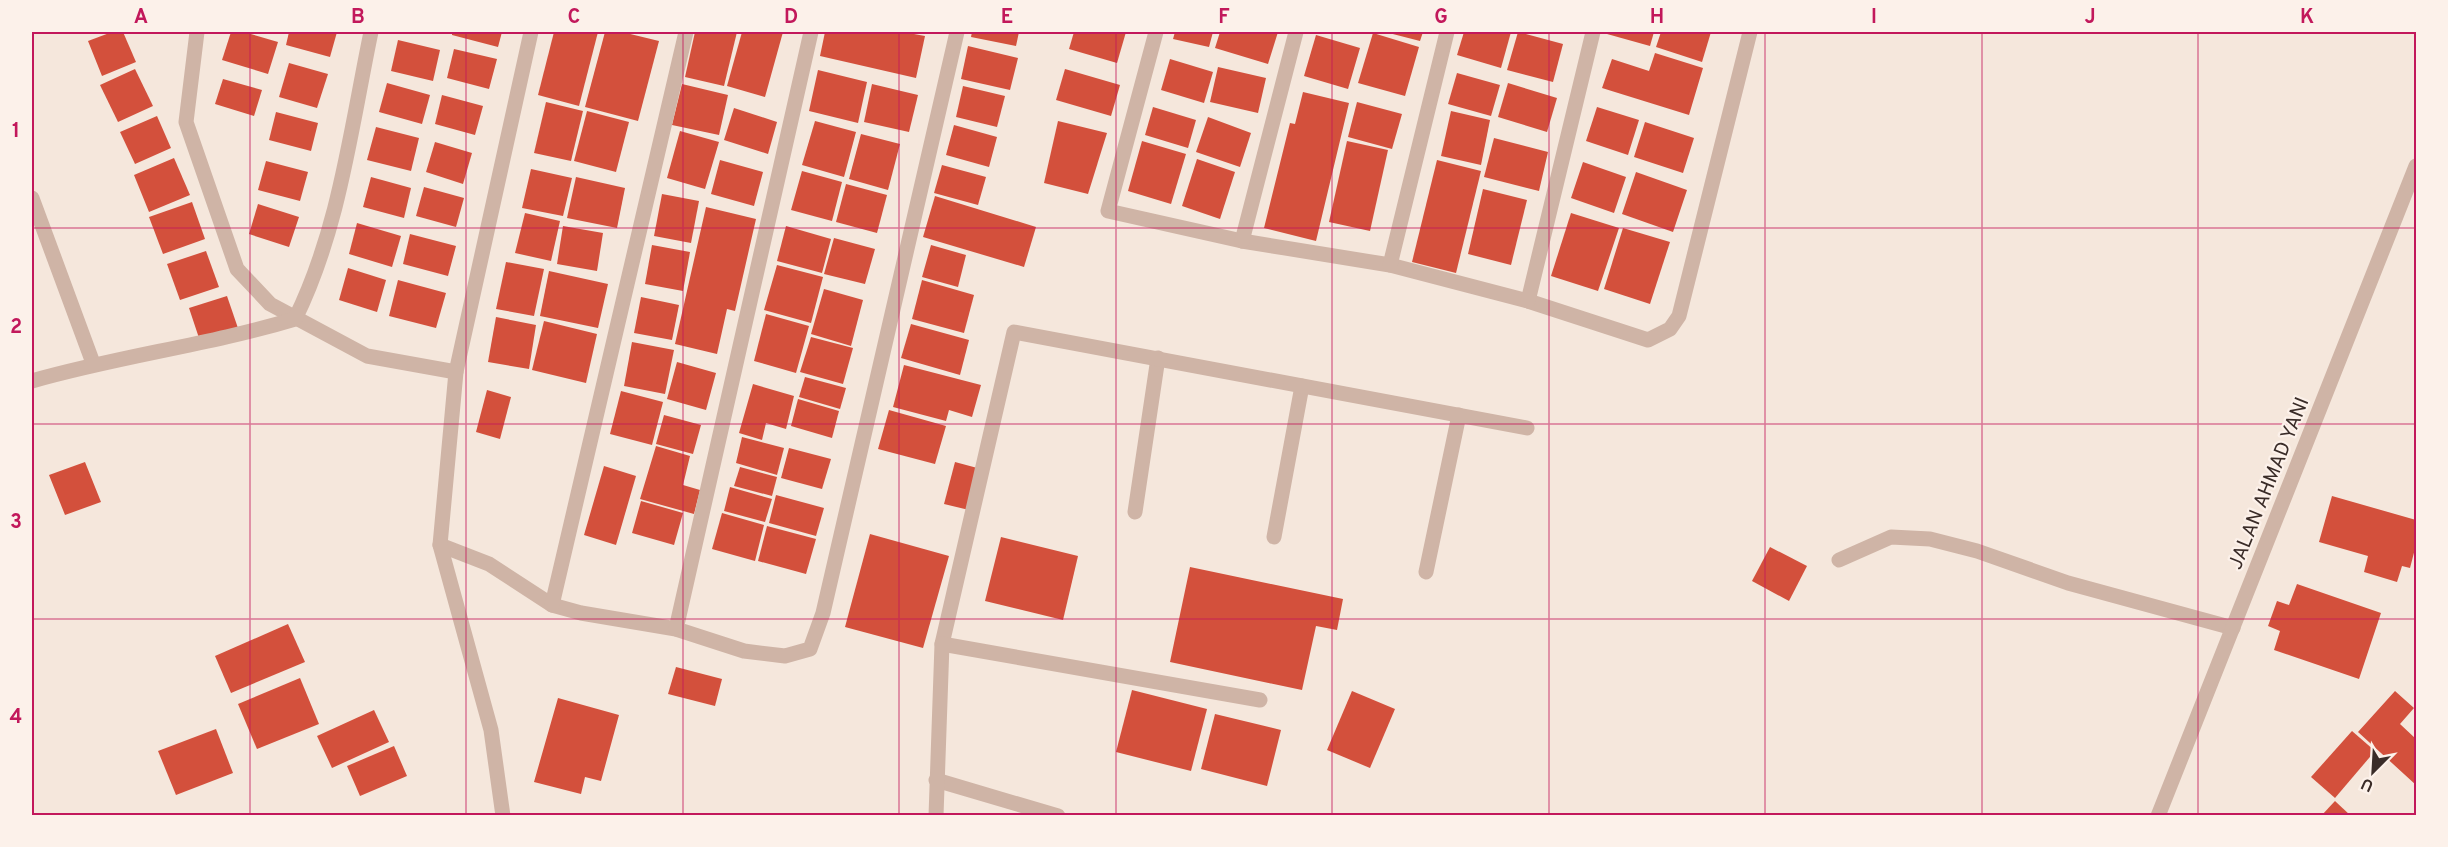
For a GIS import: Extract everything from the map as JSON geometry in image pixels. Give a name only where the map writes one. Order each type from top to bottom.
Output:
[{"type":"street","points":[[196,32],[186,122],[237,269],[270,304],[367,356],[456,372]]},
{"type":"street","points":[[32,381],[93,363],[254,331],[296,319],[314,281],[335,207],[371,32]]},
{"type":"street","points":[[503,816],[491,730],[440,545],[456,372],[531,32]]},
{"type":"street","points":[[552,605],[686,32]]},
{"type":"street","points":[[676,629],[811,32]]},
{"type":"street","points":[[440,545],[489,564],[552,605],[581,613],[676,629],[744,651],[785,656],[810,649],[823,613],[957,32]]},
{"type":"street","points":[[1156,32],[1108,211],[1242,241],[1390,266],[1528,301],[1648,340],[1670,329],[1679,316],[1750,32]]},
{"type":"street","points":[[1242,241],[1296,32]]},
{"type":"street","points":[[1390,266],[1447,32]]},
{"type":"street","points":[[1528,301],[1593,32]]},
{"type":"street","name":"JALAN AHMAD YANI","points":[[2158,816],[2416,166]]},
{"type":"street","points":[[32,198],[93,363]]},
{"type":"street","points":[[936,816],[942,644],[1014,332],[1527,428]]},
{"type":"street","points":[[1135,513],[1158,358]]},
{"type":"street","points":[[1274,537],[1302,386]]},
{"type":"street","points":[[1426,572],[1459,415]]},
{"type":"street","points":[[1839,560],[1891,537],[1930,539],[1977,550],[2068,583],[2233,628]]},
{"type":"street","points":[[942,644],[1260,700]]},
{"type":"street","points":[[936,780],[1058,816]]},
{"type":"building","points":[[112,32],[123,32],[136,62],[102,76],[88,41]]},
{"type":"building","points":[[231,32],[244,32],[278,42],[268,74],[222,60]]},
{"type":"building","points":[[289,32],[337,32],[330,57],[286,45]]},
{"type":"building","points":[[452,32],[502,32],[498,47],[452,35]]},
{"type":"building","points":[[554,32],[598,32],[579,106],[538,95]]},
{"type":"building","points":[[605,32],[622,32],[659,41],[638,121],[585,107]]},
{"type":"building","points":[[695,32],[737,32],[724,86],[685,77]]},
{"type":"building","points":[[742,32],[783,32],[765,97],[727,86]]},
{"type":"building","points":[[825,32],[903,32],[925,36],[916,78],[820,56]]},
{"type":"building","points":[[972,32],[1019,32],[1016,46],[971,37]]},
{"type":"building","points":[[1074,32],[1126,32],[1117,63],[1069,49]]},
{"type":"building","points":[[1175,32],[1213,32],[1209,47],[1173,39]]},
{"type":"building","points":[[1220,32],[1278,32],[1268,64],[1215,48]]},
{"type":"building","points":[[1385,32],[1423,32],[1420,41]]},
{"type":"building","points":[[1464,32],[1511,32],[1501,68],[1457,55]]},
{"type":"building","points":[[1518,32],[1563,44],[1553,82],[1507,70]]},
{"type":"building","points":[[1608,32],[1654,32],[1650,46],[1607,34]]},
{"type":"building","points":[[1661,32],[1711,32],[1702,62],[1656,47]]},
{"type":"building","points":[[1373,33],[1419,47],[1405,96],[1358,83]]},
{"type":"building","points":[[1316,35],[1360,48],[1348,89],[1304,76]]},
{"type":"building","points":[[398,40],[440,50],[433,81],[391,71]]},
{"type":"building","points":[[968,46],[1018,58],[1010,90],[961,79]]},
{"type":"building","points":[[454,49],[497,59],[489,89],[447,78]]},
{"type":"building","points":[[1655,53],[1703,68],[1689,115],[1602,88],[1612,59],[1649,71]]},
{"type":"building","points":[[1170,59],[1213,72],[1204,103],[1161,90]]},
{"type":"building","points":[[289,63],[328,74],[317,108],[279,97]]},
{"type":"building","points":[[1218,67],[1266,78],[1258,113],[1210,102]]},
{"type":"building","points":[[135,69],[153,106],[118,122],[100,85]]},
{"type":"building","points":[[1065,69],[1120,85],[1111,116],[1056,100]]},
{"type":"building","points":[[818,70],[867,82],[858,123],[809,111]]},
{"type":"building","points":[[1457,73],[1500,85],[1491,116],[1448,104]]},
{"type":"building","points":[[223,79],[262,90],[254,116],[215,104]]},
{"type":"building","points":[[387,83],[430,95],[422,124],[379,112]]},
{"type":"building","points":[[1508,83],[1557,98],[1547,132],[1498,117]]},
{"type":"building","points":[[682,84],[728,95],[719,135],[672,125]]},
{"type":"building","points":[[872,84],[918,95],[909,132],[864,122]]},
{"type":"building","points":[[963,86],[1005,96],[997,127],[956,117]]},
{"type":"building","points":[[1303,92],[1349,103],[1316,241],[1264,228],[1290,123],[1295,124]]},
{"type":"building","points":[[442,95],[483,106],[475,135],[435,124]]},
{"type":"building","points":[[546,102],[583,111],[571,161],[534,153]]},
{"type":"building","points":[[1357,102],[1402,114],[1392,149],[1348,137]]},
{"type":"building","points":[[1153,107],[1196,120],[1188,148],[1145,135]]},
{"type":"building","points":[[1597,107],[1639,120],[1628,155],[1586,141]]},
{"type":"building","points":[[734,108],[777,122],[768,154],[724,140]]},
{"type":"building","points":[[587,111],[629,122],[616,172],[574,161]]},
{"type":"building","points":[[1451,111],[1490,120],[1481,165],[1441,156]]},
{"type":"building","points":[[276,112],[318,123],[311,151],[269,140]]},
{"type":"building","points":[[157,116],[171,148],[135,164],[120,132]]},
{"type":"building","points":[[1208,117],[1251,133],[1240,167],[1196,152]]},
{"type":"building","points":[[815,121],[856,132],[844,177],[802,165]]},
{"type":"building","points":[[1058,121],[1107,133],[1088,194],[1044,183]]},
{"type":"building","points":[[1645,122],[1694,138],[1683,173],[1634,157]]},
{"type":"building","points":[[954,125],[997,137],[989,167],[946,155]]},
{"type":"building","points":[[376,127],[419,138],[411,171],[367,160]]},
{"type":"building","points":[[680,131],[719,142],[705,189],[667,178]]},
{"type":"building","points":[[861,134],[900,144],[888,190],[849,179]]},
{"type":"building","points":[[1494,138],[1548,152],[1539,191],[1484,177]]},
{"type":"building","points":[[1142,141],[1186,154],[1171,204],[1128,191]]},
{"type":"building","points":[[1347,141],[1388,150],[1370,231],[1329,222]]},
{"type":"building","points":[[435,142],[472,153],[463,184],[426,172]]},
{"type":"building","points":[[174,158],[190,195],[149,212],[134,175]]},
{"type":"building","points":[[1197,159],[1235,172],[1220,219],[1182,206]]},
{"type":"building","points":[[720,160],[763,172],[754,206],[711,194]]},
{"type":"building","points":[[1437,160],[1481,171],[1456,273],[1412,262]]},
{"type":"building","points":[[266,161],[308,172],[300,201],[258,190]]},
{"type":"building","points":[[1583,162],[1626,177],[1614,213],[1571,198]]},
{"type":"building","points":[[942,165],[986,177],[978,205],[934,193]]},
{"type":"building","points":[[531,169],[572,178],[563,216],[522,208]]},
{"type":"building","points":[[802,171],[842,182],[832,221],[791,210]]},
{"type":"building","points":[[1636,172],[1687,190],[1673,232],[1622,214]]},
{"type":"building","points":[[371,177],[411,188],[404,218],[363,207]]},
{"type":"building","points":[[576,177],[625,188],[617,228],[567,218]]},
{"type":"building","points":[[846,184],[887,195],[877,233],[836,222]]},
{"type":"building","points":[[424,187],[464,198],[456,227],[416,216]]},
{"type":"building","points":[[1483,189],[1527,200],[1511,265],[1468,254]]},
{"type":"building","points":[[662,194],[699,201],[691,243],[654,236]]},
{"type":"building","points":[[935,196],[1036,227],[1024,267],[923,237]]},
{"type":"building","points":[[192,202],[205,239],[163,254],[149,217]]},
{"type":"building","points":[[258,204],[299,217],[289,247],[249,234]]},
{"type":"building","points":[[706,207],[756,219],[735,311],[727,309],[717,354],[675,344]]},
{"type":"building","points":[[525,213],[560,221],[551,261],[515,253]]},
{"type":"building","points":[[1571,213],[1619,228],[1598,291],[1551,276]]},
{"type":"building","points":[[357,223],[401,236],[392,267],[349,254]]},
{"type":"building","points":[[563,226],[603,233],[597,271],[557,264]]},
{"type":"building","points":[[786,226],[831,239],[822,273],[777,261]]},
{"type":"building","points":[[1623,228],[1670,242],[1650,304],[1604,289]]},
{"type":"building","points":[[410,234],[456,246],[448,276],[403,264]]},
{"type":"building","points":[[834,238],[875,249],[865,284],[824,274]]},
{"type":"building","points":[[652,245],[690,252],[683,291],[645,284]]},
{"type":"building","points":[[931,245],[966,255],[958,287],[922,277]]},
{"type":"building","points":[[206,251],[219,287],[180,300],[167,264]]},
{"type":"building","points":[[506,262],[544,269],[534,316],[496,309]]},
{"type":"building","points":[[777,265],[823,277],[811,323],[764,310]]},
{"type":"building","points":[[348,268],[386,280],[377,312],[339,300]]},
{"type":"building","points":[[549,271],[608,284],[598,328],[540,316]]},
{"type":"building","points":[[398,280],[446,293],[436,328],[389,316]]},
{"type":"building","points":[[922,280],[974,295],[964,333],[912,319]]},
{"type":"building","points":[[824,289],[863,300],[851,346],[811,334]]},
{"type":"building","points":[[227,296],[240,334],[202,347],[189,308]]},
{"type":"building","points":[[641,297],[679,305],[672,340],[634,333]]},
{"type":"building","points":[[766,314],[809,326],[796,373],[754,361]]},
{"type":"building","points":[[496,317],[536,325],[529,369],[488,362]]},
{"type":"building","points":[[544,321],[597,334],[586,383],[532,370]]},
{"type":"building","points":[[911,324],[969,340],[960,375],[901,358]]},
{"type":"building","points":[[811,337],[853,348],[843,384],[800,372]]},
{"type":"building","points":[[632,342],[674,350],[665,394],[624,386]]},
{"type":"building","points":[[677,362],[716,373],[706,410],[667,399]]},
{"type":"building","points":[[904,365],[981,385],[972,417],[949,410],[946,421],[893,407]]},
{"type":"building","points":[[805,377],[846,388],[840,409],[799,397]]},
{"type":"building","points":[[753,384],[794,396],[786,429],[766,423],[762,440],[739,433]]},
{"type":"building","points":[[487,390],[511,397],[500,439],[476,432]]},
{"type":"building","points":[[621,391],[663,402],[652,445],[610,434]]},
{"type":"building","points":[[798,399],[839,411],[832,438],[791,426]]},
{"type":"building","points":[[889,410],[946,426],[935,464],[878,449]]},
{"type":"building","points":[[664,415],[701,425],[693,454],[656,444]]},
{"type":"building","points":[[742,437],[784,448],[777,475],[736,463]]},
{"type":"building","points":[[656,446],[690,456],[683,485],[700,490],[694,514],[640,499]]},
{"type":"building","points":[[789,448],[831,459],[822,489],[781,478]]},
{"type":"building","points":[[85,462],[101,502],[65,515],[49,475]]},
{"type":"building","points":[[955,462],[981,469],[969,510],[944,504]]},
{"type":"building","points":[[604,466],[636,476],[616,545],[584,535]]},
{"type":"building","points":[[740,467],[777,477],[772,496],[734,486]]},
{"type":"building","points":[[730,487],[772,499],[765,522],[724,511]]},
{"type":"building","points":[[776,495],[824,508],[816,536],[769,523]]},
{"type":"building","points":[[2332,496],[2416,520],[2416,545],[2410,568],[2402,566],[2397,582],[2364,572],[2368,556],[2319,542]]},
{"type":"building","points":[[641,501],[683,513],[674,545],[632,533]]},
{"type":"building","points":[[722,513],[764,525],[755,561],[712,549]]},
{"type":"building","points":[[767,526],[816,539],[806,574],[758,561]]},
{"type":"building","points":[[870,534],[949,556],[923,648],[845,627]]},
{"type":"building","points":[[1001,537],[1078,556],[1063,620],[985,601]]},
{"type":"building","points":[[1770,547],[1807,566],[1789,601],[1752,581]]},
{"type":"building","points":[[1190,567],[1343,599],[1337,630],[1316,626],[1302,690],[1170,662]]},
{"type":"building","points":[[2297,584],[2381,613],[2359,679],[2274,650],[2280,631],[2268,626],[2277,601],[2289,605]]},
{"type":"building","points":[[288,624],[305,662],[231,693],[215,656]]},
{"type":"building","points":[[676,667],[722,679],[715,706],[668,694]]},
{"type":"building","points":[[300,678],[319,724],[257,749],[238,704]]},
{"type":"building","points":[[1132,690],[1207,709],[1191,771],[1116,752]]},
{"type":"building","points":[[1352,691],[1395,709],[1370,768],[1327,750]]},
{"type":"building","points":[[2395,691],[2414,708],[2400,724],[2416,739],[2416,785],[2358,732]]},
{"type":"building","points":[[558,698],[619,715],[601,781],[585,777],[581,794],[534,782]]},
{"type":"building","points":[[374,710],[389,742],[332,768],[317,736]]},
{"type":"building","points":[[1215,714],[1281,730],[1267,786],[1201,769]]},
{"type":"building","points":[[216,729],[233,773],[176,795],[158,751]]},
{"type":"building","points":[[2352,731],[2375,751],[2335,798],[2311,777]]},
{"type":"building","points":[[394,746],[407,776],[360,796],[347,766]]},
{"type":"building","points":[[2335,801],[2351,816],[2321,816]]}]
